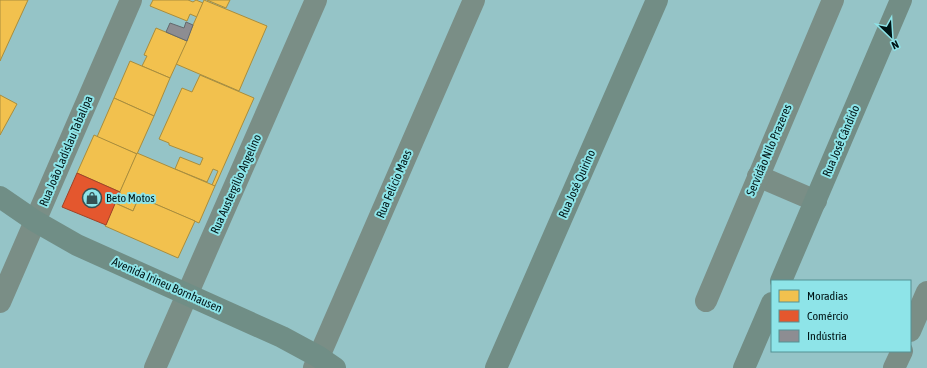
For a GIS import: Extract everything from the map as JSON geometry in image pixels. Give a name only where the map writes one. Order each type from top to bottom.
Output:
[{"type":"main road","name":"Rua José Quirino","points":[[496,368],[657,0]]},
{"type":"main road","name":"Rua José Cândido","points":[[781,280],[901,0]]},
{"type":"main road","name":"Avenida Irineu Bornhausen","points":[[0,197],[35,221],[77,244],[282,337],[323,364]]},
{"type":"main road","points":[[744,368],[771,305]]},
{"type":"street","name":"Rua João Ladislau Tabalipa","points":[[0,302],[131,0]]},
{"type":"street","name":"Rua Austergílio Angelino","points":[[155,368],[316,0]]},
{"type":"street","name":"Rua Felício Maes","points":[[323,364],[474,0]]},
{"type":"street","name":"Servidão Nilo Prazeres","points":[[706,301],[832,0]]},
{"type":"street","points":[[758,176],[816,201]]},
{"type":"street","points":[[911,330],[927,292]]},
{"type":"street","points":[[894,368],[902,352]]},
{"type":"building: Moradias","points":[[0,0],[28,0],[0,61]]},
{"type":"building: Moradias","points":[[153,0],[188,0],[193,2],[196,0],[203,3],[197,17],[190,14],[187,21],[150,6]]},
{"type":"building: Moradias","points":[[204,0],[267,26],[239,91],[176,64]]},
{"type":"building: Moradias","points":[[207,0],[230,0],[226,8]]},
{"type":"building: Moradias","points":[[156,28],[187,41],[170,78],[142,66],[147,56],[144,55]]},
{"type":"building: Moradias","points":[[130,61],[170,78],[154,116],[114,98]]},
{"type":"building: Moradias","points":[[200,75],[254,98],[215,186],[212,185],[218,171],[213,169],[207,182],[175,169],[180,157],[200,165],[203,158],[169,145],[169,143],[159,139],[182,88],[192,92]]},
{"type":"building: Moradias","points":[[0,95],[17,104],[0,135]]},
{"type":"building: Moradias","points":[[114,98],[154,116],[137,154],[97,137]]},
{"type":"building: Moradias","points":[[94,135],[137,154],[120,192],[77,173]]},
{"type":"building: Moradias","points":[[137,153],[215,186],[199,223],[139,197],[133,211],[115,203]]},
{"type":"building: Moradias","points":[[139,197],[195,221],[178,258],[105,226],[115,203],[133,211]]},
{"type":"building: Comércio","name":"Beto Motos","points":[[77,173],[120,192],[106,225],[62,207]]},
{"type":"building: Indústria","points":[[186,22],[193,25],[187,41],[166,32],[170,23],[184,28]]},
{"type":"place","name":"Beto Motos","points":[[92,198]]}]
